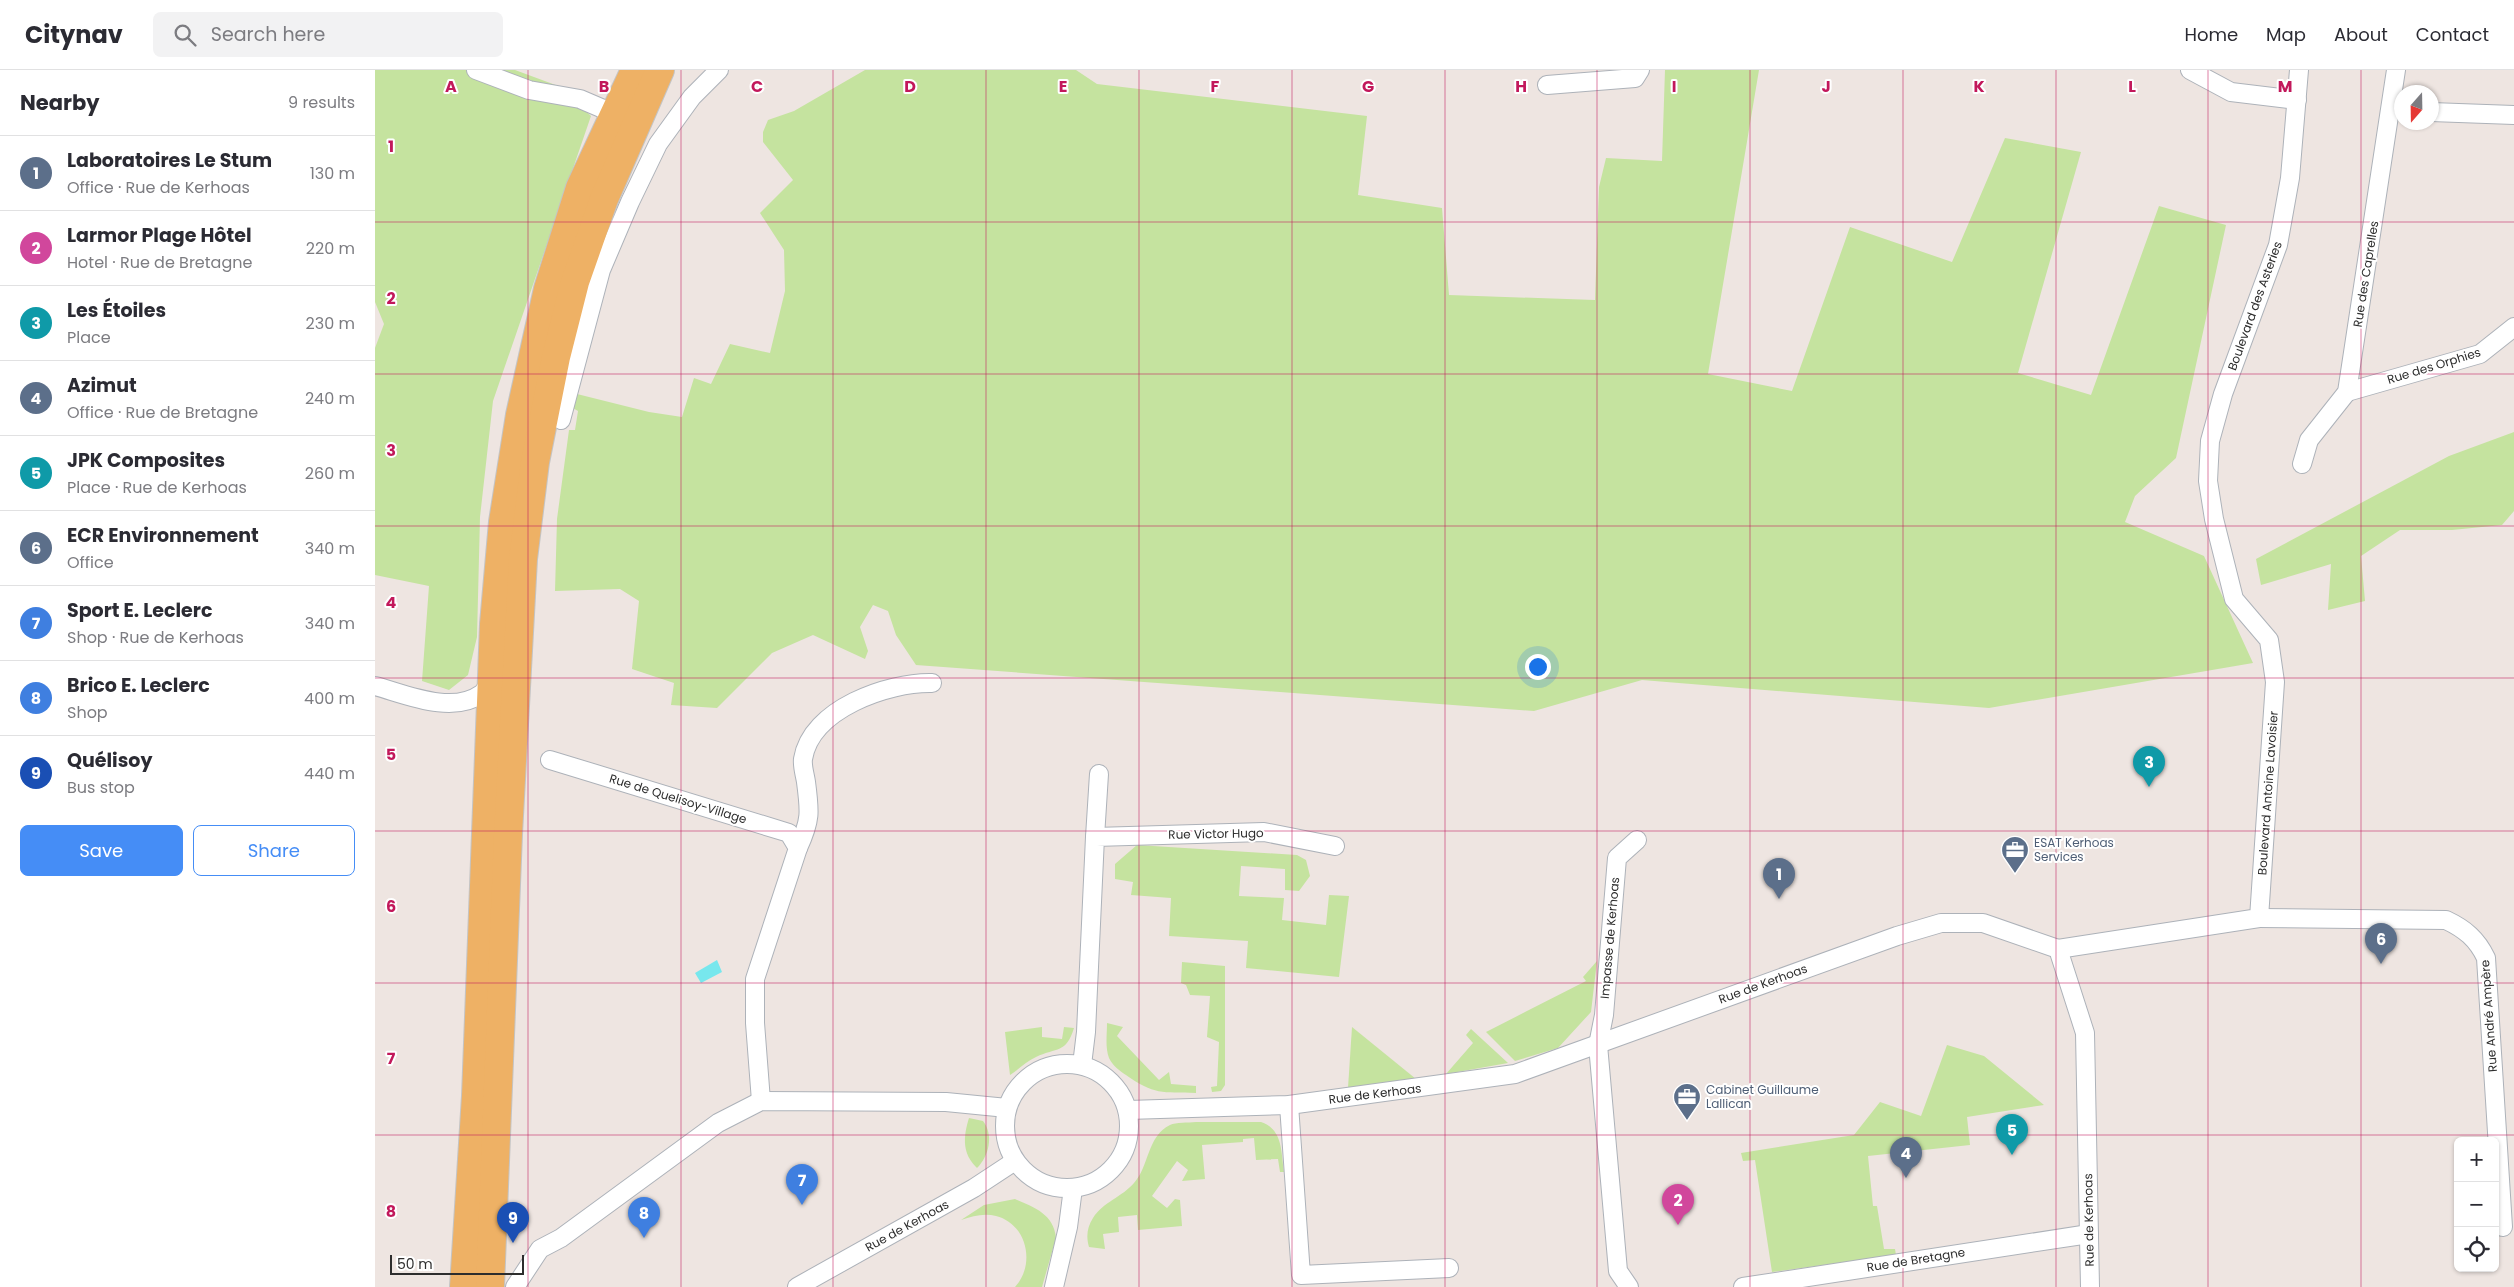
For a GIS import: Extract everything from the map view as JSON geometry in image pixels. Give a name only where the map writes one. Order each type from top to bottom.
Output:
[{"type":"main road","points":[[475,1287],[487,1098],[492,921],[494,624],[503,522],[521,415],[548,289],[580,188],[615,114],[653,74]]},
{"type":"main road","points":[[464,1287],[476,1096],[523,559],[535,462],[555,357],[575,282],[604,199],[653,74]]},
{"type":"main road","points":[[449,1287],[492,921]]},
{"type":"main road","points":[[490,1287],[499,1098],[492,921]]},
{"type":"street","points":[[476,70],[529,90],[580,99],[615,114]]},
{"type":"street","points":[[561,420],[601,270],[630,202],[658,144],[692,97],[719,70]]},
{"type":"street","points":[[1547,85],[1635,78],[1640,70]]},
{"type":"street","name":"Boulevard des Asteries","points":[[2209,481],[2209,441],[2223,394],[2278,245],[2290,178],[2299,70]]},
{"type":"street","name":"Rue des Caprelles","points":[[2396,70],[2396,85]]},
{"type":"street","points":[[2196,72],[2231,92],[2297,100]]},
{"type":"street","points":[[2439,112],[2514,115]]},
{"type":"street","name":"Rue des Caprelles","points":[[2302,464],[2309,440],[2347,392],[2394,128]]},
{"type":"street","name":"Rue des Orphies","points":[[2347,392],[2480,354],[2514,327]]},
{"type":"street","name":"Boulevard Antoine Lavoisier","points":[[2209,481],[2214,519],[2235,599],[2269,640],[2275,682],[2259,918]]},
{"type":"street","points":[[375,686],[447,703],[466,701],[483,694],[493,675]]},
{"type":"street","points":[[761,1102],[755,979],[810,815],[802,761],[808,740],[829,718],[855,702],[882,690],[912,683],[932,683]]},
{"type":"street","name":"Rue de Quelisoy-Village","points":[[550,760],[789,833],[798,848]]},
{"type":"street","points":[[1082,1064],[1086,1032],[1099,774]]},
{"type":"street","name":"Rue Victor Hugo","points":[[1095,837],[1264,832],[1335,846]]},
{"type":"street","name":"Impasse de Kerhoas","points":[[1598,1045],[1604,1015],[1617,858],[1637,840]]},
{"type":"street","points":[[2058,949],[2104,944],[2259,918]]},
{"type":"street","name":"Rue André Ampère","points":[[2259,918],[2446,920],[2464,928],[2479,944],[2486,958],[2503,1227]]},
{"type":"street","name":"Rue de Kerhoas","points":[[1128,1110],[1289,1105],[1515,1074],[1795,972],[1941,923],[1983,923],[2058,949],[2085,1033],[2089,1287]]},
{"type":"street","points":[[1598,1045],[1618,1271],[1629,1287]]},
{"type":"street","points":[[1057,1064],[1082,1064],[1109,1078],[1121,1092],[1128,1110],[1130,1131],[1125,1152],[1112,1170],[1094,1183],[1073,1188],[1056,1188],[1040,1182],[1026,1173],[1015,1160],[1007,1144],[1004,1126],[1007,1108],[1020,1085],[1040,1069],[1057,1064]]},
{"type":"street","points":[[515,1287],[540,1249],[561,1238],[718,1123],[761,1102],[946,1102],[1007,1108]]},
{"type":"street","points":[[1289,1105],[1300,1281],[1449,1268]]},
{"type":"street","name":"Rue de Kerhoas","points":[[797,1287],[974,1188],[1015,1160]]},
{"type":"street","points":[[1054,1287],[1068,1227],[1073,1188]]},
{"type":"street","name":"Rue de Bretagne","points":[[1743,1287],[2089,1234]]},
{"type":"green space","points":[[375,70],[515,70],[561,87],[591,116],[493,401],[480,517],[477,637],[468,675],[449,690],[422,681],[429,586],[375,575],[375,348],[384,324],[375,302]]},
{"type":"green space","points":[[865,70],[1076,70],[1097,84],[1367,116],[1358,195],[1442,208],[1449,295],[1595,300],[1599,187],[1606,158],[1662,161],[1665,70],[1759,70],[1708,374],[1792,391],[1850,227],[1952,262],[2005,138],[2081,152],[2018,373],[2091,395],[2159,206],[2226,225],[2176,458],[2135,496],[2125,522],[2204,556],[2253,663],[1989,708],[1642,680],[1534,711],[916,665],[896,635],[888,611],[873,605],[860,627],[868,651],[865,659],[813,635],[772,653],[717,708],[671,705],[674,683],[632,669],[639,601],[620,589],[555,591],[557,519],[569,430],[575,430],[578,411],[571,407],[573,393],[649,412],[682,417],[694,378],[711,384],[730,344],[770,353],[785,291],[784,250],[760,213],[793,180],[763,142],[763,132],[768,120],[794,111]]},
{"type":"green space","points":[[2514,432],[2514,511],[2502,525],[2452,530],[2400,530],[2361,556],[2365,601],[2328,610],[2331,564],[2261,585],[2256,559],[2449,456]]},
{"type":"green space","points":[[1137,845],[1297,855],[1306,860],[1310,876],[1299,891],[1285,890],[1285,869],[1241,866],[1239,896],[1284,898],[1282,920],[1326,925],[1329,895],[1349,896],[1339,977],[1246,968],[1248,941],[1169,936],[1171,898],[1131,895],[1133,882],[1115,879],[1115,864]]},
{"type":"green space","points":[[1597,961],[1591,1012],[1558,1048],[1515,1061],[1486,1032],[1586,981],[1583,977]]},
{"type":"green space","points":[[1182,962],[1225,966],[1225,1085],[1221,1091],[1212,1092],[1211,1087],[1217,1086],[1219,1042],[1207,1037],[1210,996],[1190,995],[1186,985],[1181,983]]},
{"type":"green space","points":[[1107,1023],[1123,1027],[1117,1036],[1159,1080],[1169,1072],[1171,1084],[1196,1086],[1196,1093],[1166,1092],[1151,1089],[1119,1070],[1109,1058]]},
{"type":"green space","points":[[1042,1027],[1042,1037],[1062,1039],[1064,1027],[1074,1028],[1068,1042],[1060,1049],[1033,1059],[1010,1075],[1005,1032]]},
{"type":"green space","points":[[1352,1027],[1416,1079],[1348,1088]]},
{"type":"green space","points":[[1471,1029],[1508,1063],[1446,1074],[1473,1043],[1466,1035]]},
{"type":"green space","points":[[1947,1045],[1984,1056],[2044,1105],[1967,1117],[1970,1145],[1868,1156],[1873,1206],[1877,1206],[1884,1249],[1895,1249],[1896,1255],[1772,1272],[1755,1160],[1743,1161],[1741,1153],[1854,1135],[1880,1102],[1921,1116]]},
{"type":"green space","points":[[969,1118],[983,1121],[989,1139],[985,1158],[977,1168],[972,1163],[965,1145]]},
{"type":"green space","points":[[1261,1122],[1268,1125],[1280,1142],[1284,1172],[1280,1172],[1278,1159],[1256,1160],[1254,1138],[1243,1139],[1243,1142],[1202,1145],[1205,1179],[1182,1181],[1188,1170],[1177,1161],[1152,1196],[1167,1208],[1175,1199],[1180,1200],[1182,1226],[1138,1230],[1137,1215],[1118,1217],[1119,1232],[1103,1234],[1105,1249],[1089,1247],[1088,1232],[1093,1218],[1097,1212],[1134,1183],[1143,1169],[1152,1144],[1162,1130],[1173,1124]]},
{"type":"green space","points":[[1015,1199],[1042,1212],[1054,1230],[1056,1238],[1042,1287],[1015,1287],[1025,1267],[1025,1246],[1015,1227],[1007,1220],[992,1215],[979,1215],[961,1220],[984,1205]]},
{"type":"water","points":[[717,960],[722,972],[701,983],[695,973]]},
{"type":"place","name":"Les Étoiles","points":[[2149,787]]},
{"type":"place","name":"ESAT Kerhoas Services","points":[[2015,874]]},
{"type":"place","name":"Laboratoires Le Stum","points":[[1779,899]]},
{"type":"place","name":"ECR Environnement","points":[[2381,964]]},
{"type":"place","name":"Cabinet Guillaume Lallican","points":[[1687,1121]]},
{"type":"place","name":"JPK Composites","points":[[2012,1155]]},
{"type":"place","name":"Azimut","points":[[1906,1178]]},
{"type":"place","name":"Sport E. Leclerc","points":[[802,1205]]},
{"type":"place","name":"Larmor Plage Hôtel","points":[[1678,1225]]},
{"type":"place","name":"Brico E. Leclerc","points":[[644,1238]]},
{"type":"place","name":"Quélisoy","points":[[513,1243]]}]
